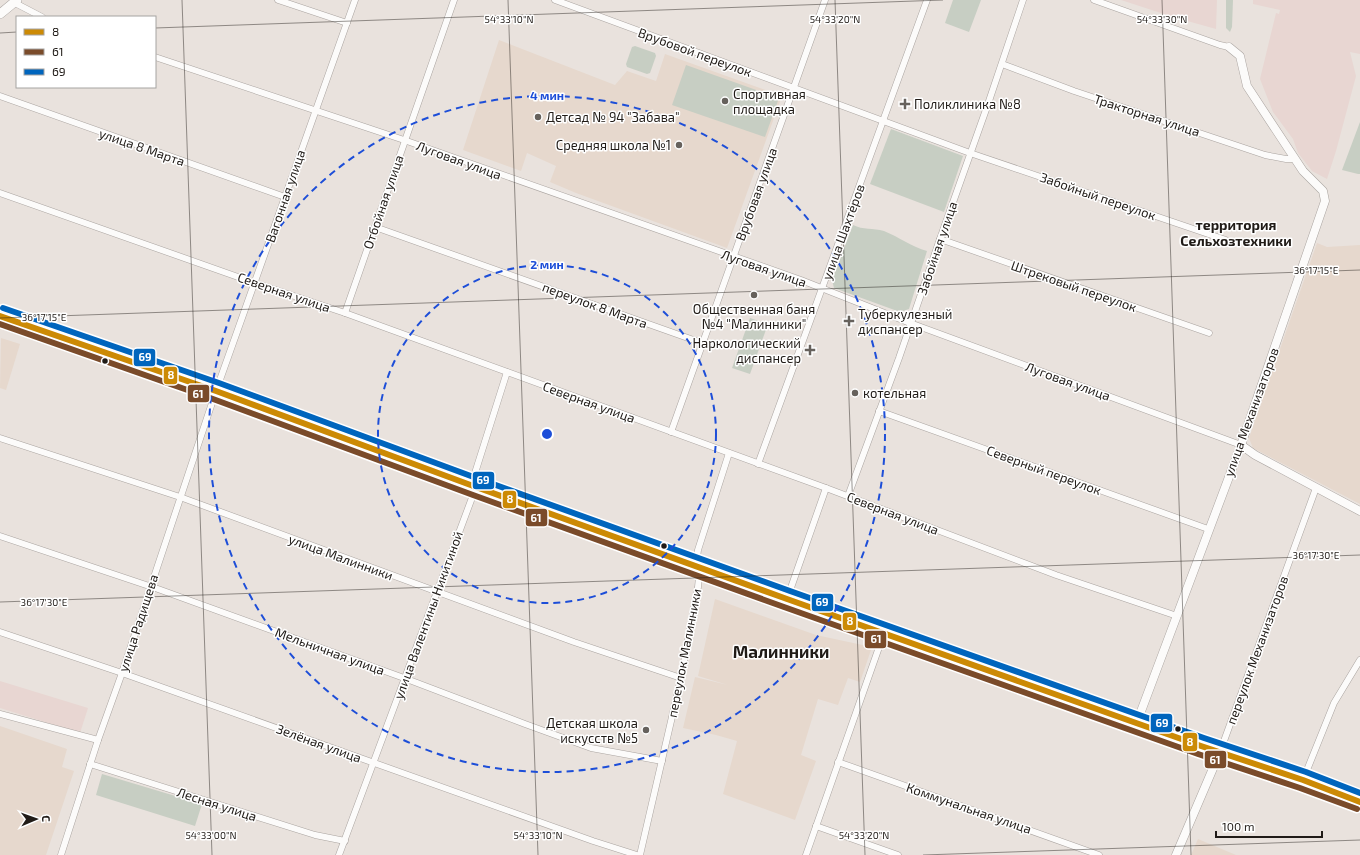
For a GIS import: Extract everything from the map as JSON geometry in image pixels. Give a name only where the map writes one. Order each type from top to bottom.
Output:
[{"type":"main road","points":[[0,14],[16,2]]},
{"type":"main road","points":[[0,316],[216,391],[786,599],[1220,752],[1304,780],[1360,802]]},
{"type":"street","points":[[278,0],[347,23]]},
{"type":"street","name":"Вагонная улица","points":[[216,391],[355,0]]},
{"type":"street","name":"Отбойная улица","points":[[344,313],[454,0]]},
{"type":"street","name":"Врубовой переулок","points":[[555,0],[970,153]]},
{"type":"street","name":"Врубовая улица","points":[[671,432],[825,0]]},
{"type":"street","name":"улица Шахтёров","points":[[758,464],[927,0]]},
{"type":"street","name":"Забойная улица","points":[[848,496],[899,358],[1023,0]]},
{"type":"street","points":[[1094,0],[1220,45],[1230,47],[1240,56],[1247,86],[1271,121],[1294,159]]},
{"type":"street","points":[[16,2],[40,16]]},
{"type":"street","name":"Луговая улица","points":[[156,57],[404,140],[733,257],[1240,445],[1360,511]]},
{"type":"street","name":"Тракторная улица","points":[[1002,64],[1074,91],[1265,155],[1294,159]]},
{"type":"street","name":"улица 8 Марта","points":[[0,96],[285,197]]},
{"type":"street","name":"Забойный переулок","points":[[970,153],[1226,240]]},
{"type":"street","name":"улица Механизаторов","points":[[1137,722],[1240,445],[1324,200],[1323,191],[1303,172],[1294,159]]},
{"type":"street","name":"Северная улица","points":[[0,193],[344,313],[848,496],[1056,575],[1177,616]]},
{"type":"street","name":"переулок 8 Марта","points":[[375,227],[702,343]]},
{"type":"street","name":"Штрековый переулок","points":[[940,239],[1209,333]]},
{"type":"street","name":"улица Валентины Никитиной","points":[[339,855],[476,487],[476,473],[507,372]]},
{"type":"street","name":"улица Радищева","points":[[61,855],[98,740],[122,673],[216,391]]},
{"type":"street","name":"Северный переулок","points":[[879,411],[1208,529]]},
{"type":"street","name":"улица Малинники","points":[[0,438],[180,498],[574,642],[681,678]]},
{"type":"street","name":"переулок Малинники","points":[[638,855],[681,678],[698,587],[700,567],[697,558],[698,550],[729,453]]},
{"type":"street","points":[[786,599],[826,488]]},
{"type":"street","name":"переулок Механизаторов","points":[[1176,855],[1220,752],[1316,488]]},
{"type":"street","name":"Мельничная улица","points":[[0,536],[150,586],[404,678],[591,748],[662,761]]},
{"type":"street","name":"Зелёная улица","points":[[0,632],[122,673],[593,841],[638,855]]},
{"type":"street","points":[[806,855],[884,633]]},
{"type":"street","points":[[1304,780],[1334,703],[1360,660]]},
{"type":"street","points":[[0,714],[98,740]]},
{"type":"street","name":"Коммунальная улица","points":[[838,762],[1099,855]]},
{"type":"street","name":"Лесная улица","points":[[90,764],[314,835],[345,841]]},
{"type":"street","points":[[816,826],[898,855]]},
{"type":"shaded area","points":[[953,0],[981,0],[969,32],[945,23]]},
{"type":"shaded area","points":[[1121,0],[1217,0],[1216,29],[1173,17]]},
{"type":"shaded area","points":[[1226,0],[1233,0],[1232,27],[1230,32],[1226,28]]},
{"type":"shaded area","points":[[1253,0],[1360,0],[1360,54],[1350,52],[1356,76],[1327,179],[1312,171],[1298,153],[1293,139],[1273,112],[1260,79],[1276,13],[1279,14],[1280,10],[1253,4]]},
{"type":"shaded area","name":"Средняя школа №1","points":[[499,40],[615,85],[627,71],[656,81],[665,54],[782,96],[727,248],[576,193],[550,182],[556,166],[527,153],[521,171],[463,150]]},
{"type":"shaded area","points":[[635,46],[655,53],[656,56],[650,73],[647,74],[627,67],[626,64],[632,47]]},
{"type":"shaded area","name":"Спортивная площадка","points":[[686,65],[779,98],[765,137],[672,105]]},
{"type":"shaded area","points":[[1360,122],[1360,174],[1358,174],[1342,170]]},
{"type":"shaded area","points":[[891,129],[963,156],[944,212],[870,184]]},
{"type":"shaded area","points":[[853,225],[861,228],[884,231],[927,251],[909,309],[900,312],[834,288],[832,280]]},
{"type":"shaded area","points":[[1317,243],[1327,247],[1360,245],[1360,504],[1253,448],[1249,438]]},
{"type":"shaded area","points":[[750,318],[768,324],[750,374],[732,368]]},
{"type":"shaded area","points":[[1,338],[20,344],[6,390],[0,388]]},
{"type":"shaded area","points":[[715,599],[816,635],[872,647],[860,682],[848,678],[838,705],[818,699],[801,755],[816,761],[795,820],[723,794],[737,741],[683,728],[695,677],[728,685],[698,676]]},
{"type":"shaded area","points":[[0,681],[88,708],[80,733],[0,708]]},
{"type":"shaded area","points":[[0,726],[67,749],[62,767],[74,771],[46,855],[0,855]]},
{"type":"shaded area","points":[[102,774],[202,804],[195,826],[96,795]]},
{"type":"shaded area","points":[[1198,839],[1236,855],[1191,855]]},
{"type":"transit line","name":"69","points":[[3,308],[219,383],[479,479],[790,591],[1204,738],[1306,772],[1360,793]]},
{"type":"transit line","name":"8","points":[[0,316],[216,391],[476,487],[787,599],[1201,746],[1303,780],[1360,802]]},
{"type":"transit line","name":"61","points":[[0,324],[213,399],[473,495],[784,607],[1357,809]]},
{"type":"place","name":"Спортивная площадка","points":[[725,101]]},
{"type":"place","name":"Поликлиника №8","points":[[905,104]]},
{"type":"place","name":"Детсад № 94 \"Забава\"","points":[[538,117]]},
{"type":"place","name":"Средняя школа №1","points":[[679,145]]},
{"type":"place","name":"Общественная баня №4 \"Малинники\"","points":[[754,295]]},
{"type":"place","name":"Туберкулезный диспансер","points":[[849,321]]},
{"type":"place","name":"Наркологический диспансер","points":[[810,350]]},
{"type":"place","name":"котельная","points":[[855,393]]},
{"type":"place","name":"Детская школа искусств №5","points":[[646,730]]},
{"type":"district","name":"территория Сельхозтехники","points":[[1236,234]]},
{"type":"district","name":"Малинники","points":[[781,652]]}]
